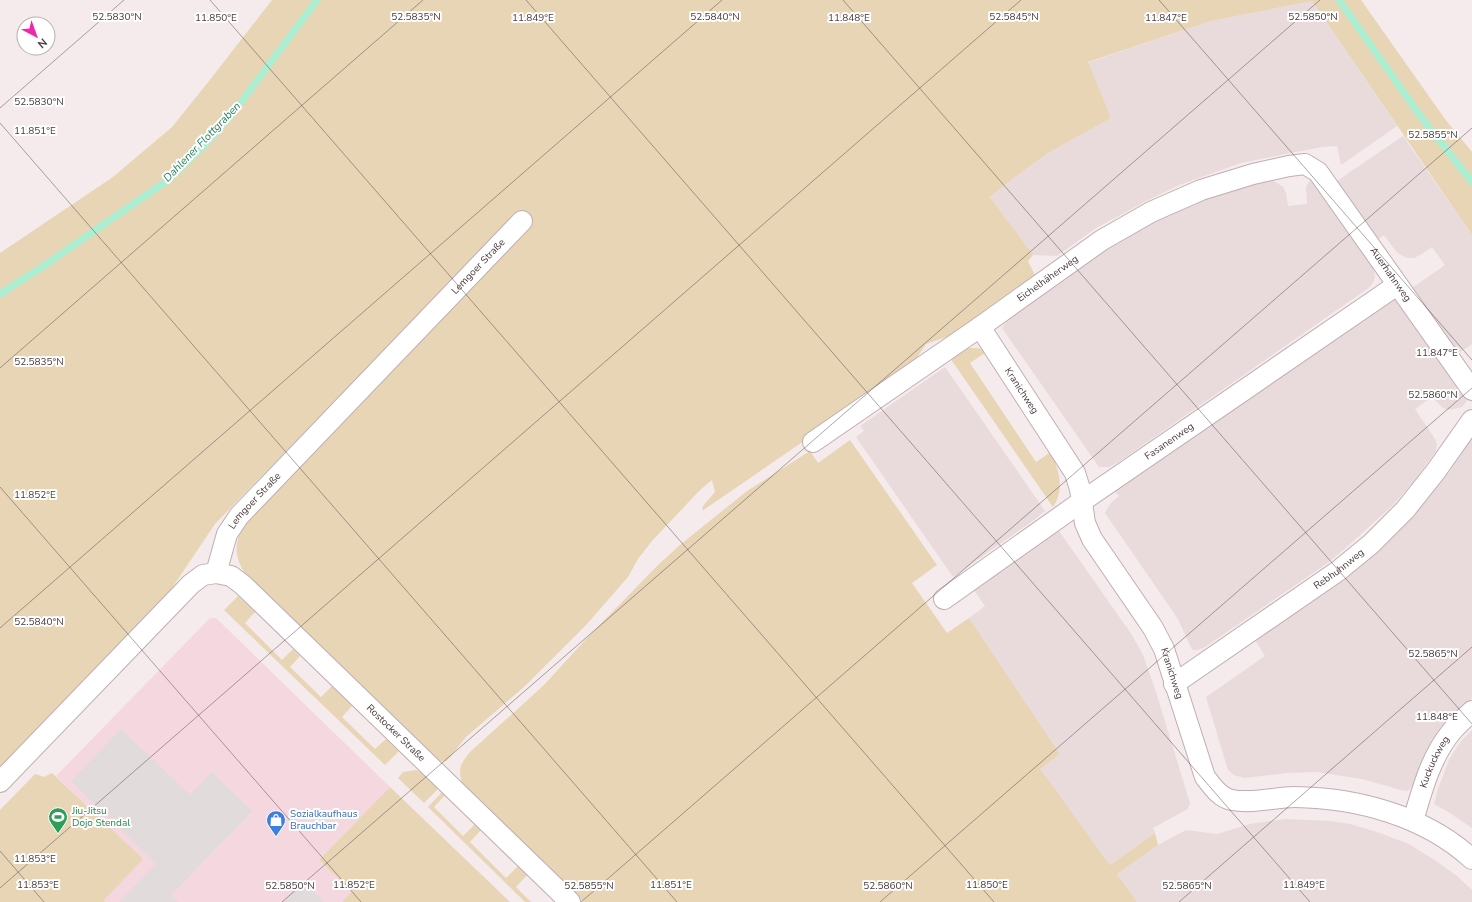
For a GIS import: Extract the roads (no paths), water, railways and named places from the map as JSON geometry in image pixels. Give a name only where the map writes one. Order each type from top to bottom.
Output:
[{"type":"street","name":"Auerhahnweg","points":[[1305,164],[1318,172],[1472,390]]},
{"type":"street","name":"Eichelhäherweg","points":[[813,442],[980,327],[1102,240],[1151,212],[1201,190],[1253,174],[1305,164]]},
{"type":"street","name":"Lemgoer Straße","points":[[216,573],[227,534],[239,516],[522,221]]},
{"type":"street","name":"Fasanenweg","points":[[944,599],[1081,502],[1397,285]]},
{"type":"street","name":"Kranichweg","points":[[980,327],[1075,473],[1080,489],[1085,523],[1092,539],[1153,628],[1164,649],[1205,777],[1214,790],[1230,800],[1250,802],[1294,797],[1323,798],[1379,809],[1437,833],[1460,848],[1472,859]]},
{"type":"street","name":"Rebhuhnweg","points":[[1174,684],[1338,571],[1371,544],[1405,510],[1428,483],[1472,420]]},
{"type":"street","points":[[0,782],[191,584],[203,575],[216,573]]},
{"type":"street","name":"Rostocker Straße","points":[[216,573],[230,576],[243,585],[570,902]]},
{"type":"street","name":"Kuckuckweg","points":[[1413,822],[1420,795],[1433,762],[1452,731],[1472,711]]},
{"type":"waterway","name":"Dahlener Flottgraben","points":[[0,294],[42,267],[168,180],[205,145],[233,113],[317,0]]},
{"type":"waterway","points":[[1339,0],[1421,117],[1472,182]]},
{"type":"place","name":"Jiu-Jitsu Dojo Stendal","points":[[58,834]]},
{"type":"place","name":"Sozialkaufhaus Brauchbar","points":[[276,837]]}]
